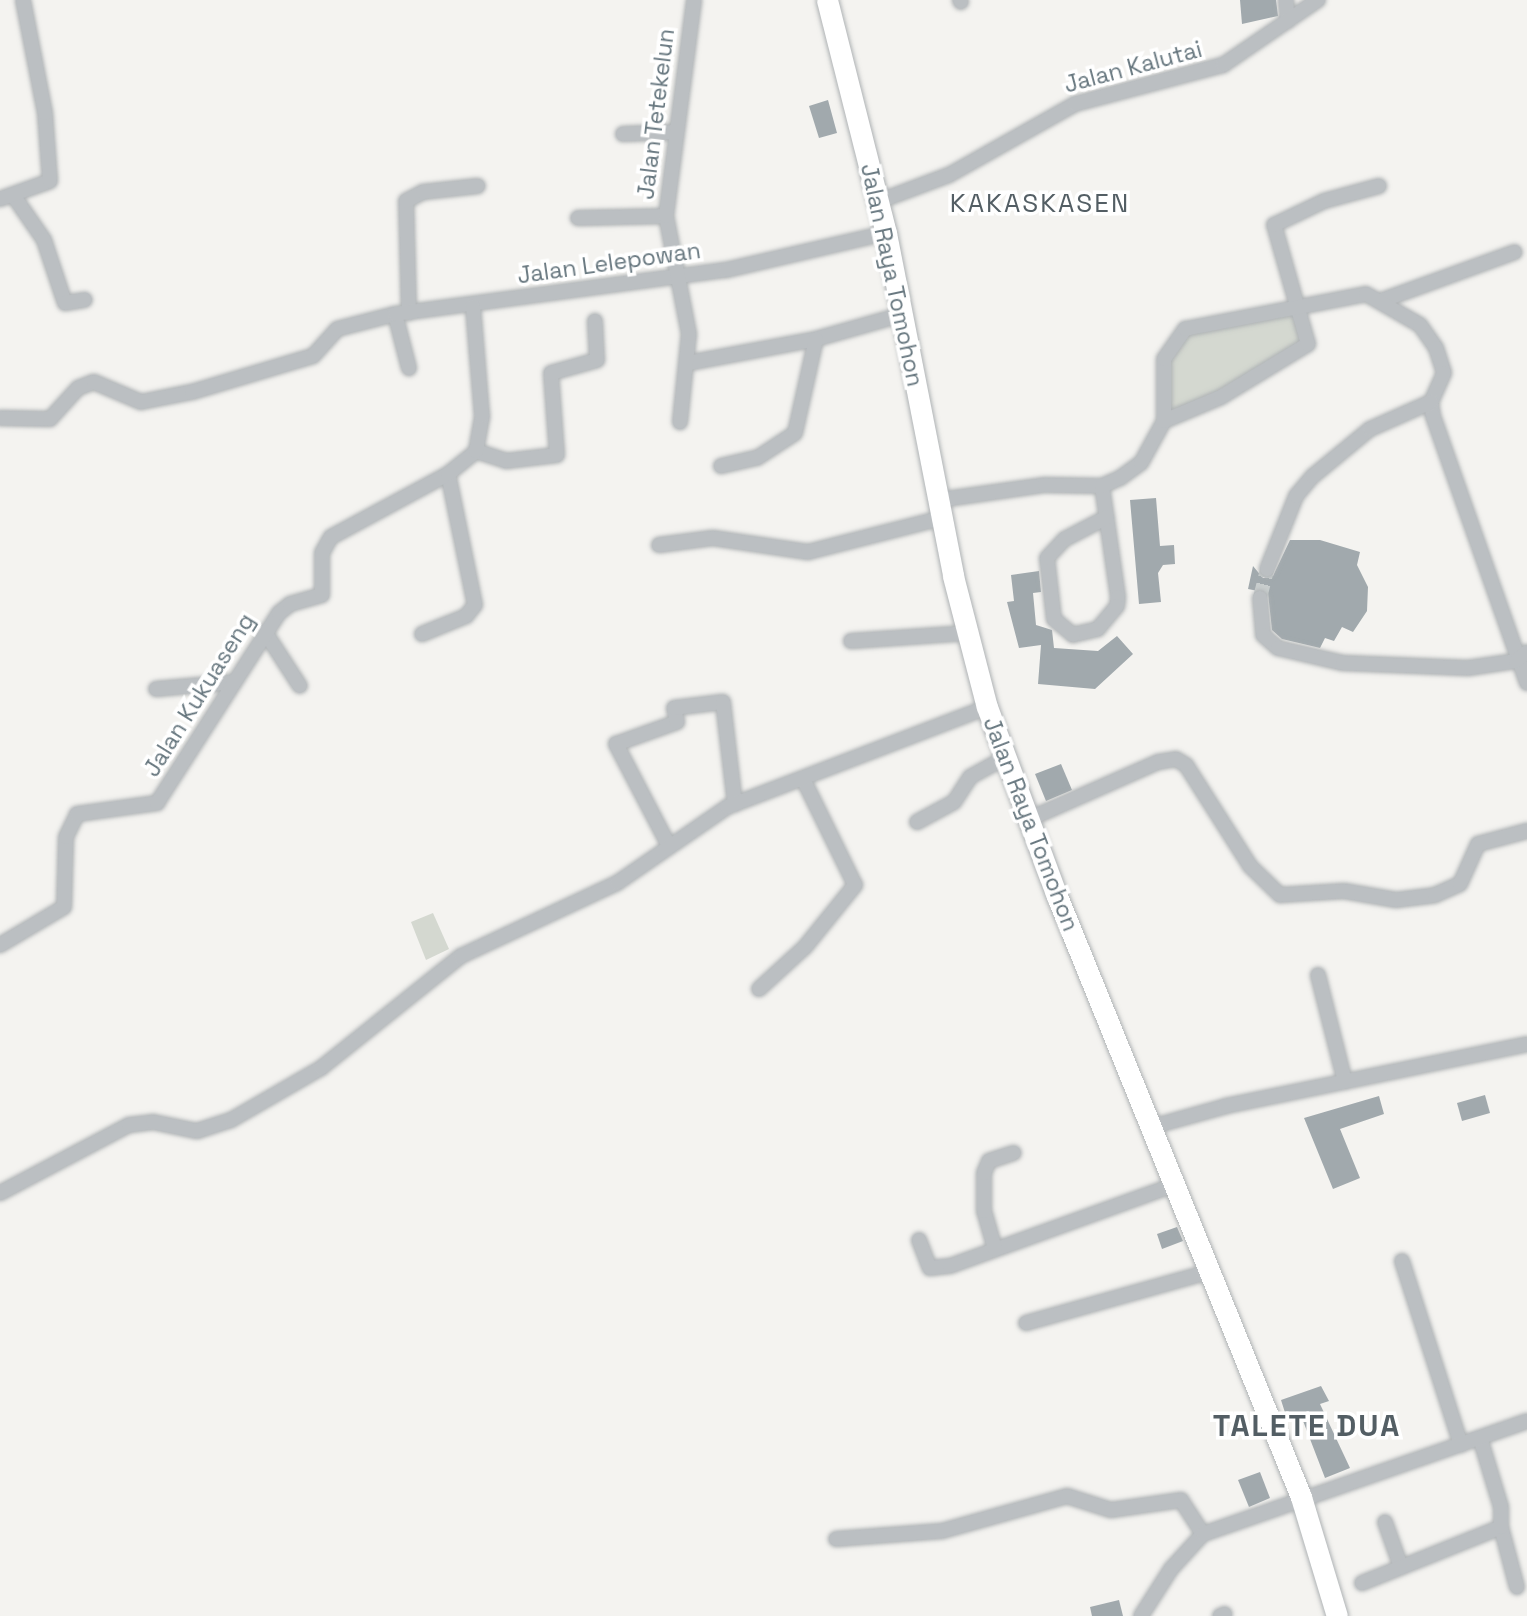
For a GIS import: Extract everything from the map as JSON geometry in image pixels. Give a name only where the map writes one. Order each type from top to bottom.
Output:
[{"type":"highway","name":"Jalan Raya Tomohon","points":[[827,0],[886,233],[940,509],[986,707],[1027,820],[1212,1270],[1301,1497],[1338,1616]]},
{"type":"street","points":[[23,0],[43,101],[50,181],[6,197],[44,240],[65,303],[85,300]]},
{"type":"street","name":"Jalan Tetekelun","points":[[680,422],[689,334],[666,216],[674,132],[694,0]]},
{"type":"street","points":[[1286,0],[1288,20]]},
{"type":"street","name":"Jalan Kalutai","points":[[877,202],[949,175],[1075,104],[1223,65],[1318,0]]},
{"type":"street","points":[[623,134],[674,132]]},
{"type":"street","points":[[409,368],[402,314],[406,201],[423,192],[478,186]]},
{"type":"street","points":[[1164,421],[1221,397],[1308,344],[1275,225],[1324,201],[1379,186]]},
{"type":"street","points":[[578,218],[666,216]]},
{"type":"street","name":"Jalan Lelepowan","points":[[0,418],[50,419],[78,388],[94,382],[141,402],[180,396],[313,356],[337,329],[402,314],[726,270],[886,233]]},
{"type":"street","points":[[1383,300],[1515,251]]},
{"type":"street","points":[[659,545],[713,538],[808,552],[940,509],[1045,485],[1102,486],[1141,463],[1164,421],[1164,359],[1175,337],[1209,322],[1297,304],[1366,294],[1383,300],[1420,325],[1436,348],[1444,373],[1431,402],[1370,429],[1313,475],[1296,496],[1267,569]]},
{"type":"street","points":[[473,306],[482,416],[476,452],[506,461],[556,455],[551,373],[597,360],[595,321]]},
{"type":"street","points":[[688,363],[816,339],[901,316]]},
{"type":"street","points":[[721,466],[757,458],[795,433],[816,339]]},
{"type":"street","points":[[1431,402],[1522,656],[1527,682]]},
{"type":"street","name":"Jalan Kukuaseng","points":[[0,945],[64,907],[66,837],[76,814],[157,803],[283,608],[322,594],[322,552],[331,537],[447,474],[476,452]]},
{"type":"street","points":[[422,634],[466,616],[475,605],[447,474]]},
{"type":"street","points":[[1102,486],[1107,517],[1117,606],[1098,629],[1073,635],[1054,619],[1047,558],[1065,539],[1107,517]]},
{"type":"street","points":[[1260,598],[1263,635],[1278,648],[1343,663],[1419,670],[1522,656]]},
{"type":"street","points":[[265,632],[300,686]]},
{"type":"street","points":[[851,641],[968,634]]},
{"type":"street","points":[[156,689],[234,682]]},
{"type":"street","points":[[668,844],[617,744],[677,722],[674,708],[723,702],[735,804]]},
{"type":"street","points":[[0,1193],[129,1125],[153,1122],[197,1131],[251,1110],[321,1068],[461,956],[617,883],[668,844],[735,804],[986,707]]},
{"type":"street","points":[[917,822],[954,802],[970,777],[1003,759]]},
{"type":"street","points":[[1027,820],[1158,762],[1176,759],[1186,765],[1250,866],[1280,895],[1344,891],[1396,900],[1435,895],[1460,884],[1478,844],[1527,831]]},
{"type":"street","points":[[759,989],[804,947],[855,885],[803,779]]},
{"type":"street","points":[[1318,975],[1345,1082]]},
{"type":"street","points":[[1151,1127],[1345,1082],[1527,1044]]},
{"type":"street","points":[[995,1249],[984,1211],[984,1173],[989,1161],[1014,1153]]},
{"type":"street","points":[[919,1240],[926,1262],[935,1269],[1177,1184]]},
{"type":"street","points":[[1402,1261],[1461,1445]]},
{"type":"street","points":[[1026,1323],[1212,1270]]},
{"type":"street","points":[[1142,1616],[1171,1569],[1203,1534],[1301,1497],[1527,1421]]},
{"type":"street","points":[[1480,1438],[1500,1507],[1501,1527],[1517,1587]]},
{"type":"street","points":[[836,1539],[942,1531],[1067,1496],[1111,1510],[1181,1500],[1203,1534]]},
{"type":"street","points":[[1385,1522],[1401,1567]]},
{"type":"street","points":[[1362,1583],[1501,1527]]},
{"type":"shaded area","points":[[1297,304],[1308,344],[1164,421],[1163,367],[1175,337]]},
{"type":"shaded area","points":[[433,913],[449,949],[426,960],[411,922]]},
{"type":"building","points":[[1240,0],[1276,0],[1278,16],[1242,24]]},
{"type":"building","points":[[828,100],[837,133],[819,138],[809,106]]},
{"type":"building","points":[[1156,498],[1160,546],[1174,545],[1175,564],[1163,565],[1158,573],[1161,602],[1139,604],[1130,500]]},
{"type":"building","points":[[1290,540],[1320,540],[1360,552],[1357,565],[1368,587],[1367,611],[1353,632],[1342,627],[1334,641],[1325,638],[1320,648],[1282,639],[1272,630],[1268,593],[1248,589],[1253,566],[1263,578],[1273,576]]},
{"type":"building","points":[[1039,571],[1041,592],[1033,593],[1036,625],[1052,630],[1054,648],[1098,651],[1117,636],[1133,654],[1095,689],[1038,684],[1041,645],[1019,648],[1007,602],[1014,601],[1011,575]]},
{"type":"building","points":[[1061,764],[1072,790],[1046,801],[1035,774]]},
{"type":"building","points":[[1485,1095],[1490,1113],[1462,1121],[1457,1103]]},
{"type":"building","points":[[1379,1096],[1384,1114],[1340,1129],[1360,1178],[1333,1189],[1304,1118]]},
{"type":"building","points":[[1177,1227],[1183,1241],[1162,1249],[1157,1234]]},
{"type":"building","points":[[1321,1386],[1329,1401],[1320,1404],[1350,1468],[1325,1478],[1300,1413],[1287,1419],[1281,1400]]},
{"type":"building","points":[[1260,1472],[1270,1498],[1249,1507],[1238,1480]]},
{"type":"building","points":[[1119,1600],[1123,1616],[1092,1616],[1090,1607]]},
{"type":"tunnel","points":[[1260,598],[1267,569]]},
{"type":"district","name":"KAKASKASEN","points":[[1040,204]]},
{"type":"district","name":"TALETE DUA","points":[[1307,1426]]}]
